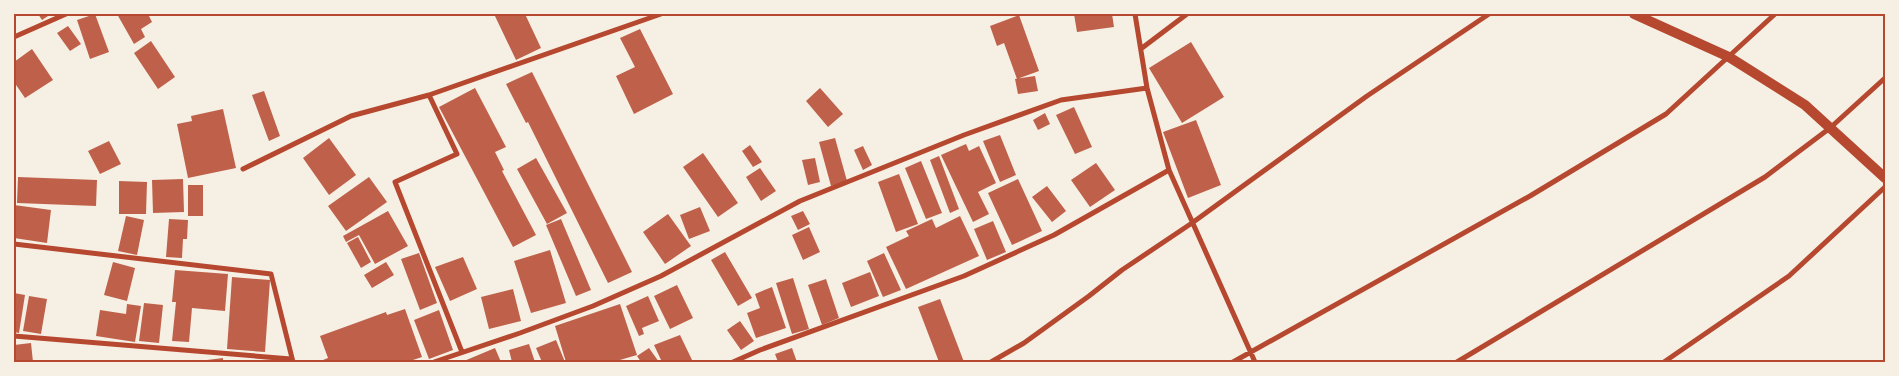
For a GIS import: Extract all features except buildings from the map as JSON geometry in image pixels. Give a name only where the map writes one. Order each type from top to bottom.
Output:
[{"type":"main road","points":[[1634,14],[1729,57],[1805,105],[1885,178]]},
{"type":"street","points":[[14,37],[66,14]]},
{"type":"street","points":[[243,169],[352,116],[429,95],[661,14]]},
{"type":"street","points":[[1136,14],[1147,88],[1168,170],[1255,362]]},
{"type":"street","points":[[1142,48],[1187,14]]},
{"type":"street","points":[[991,362],[1024,343],[1122,270],[1192,223],[1367,96],[1490,14]]},
{"type":"street","points":[[1233,362],[1530,196],[1666,114],[1775,14]]},
{"type":"street","points":[[1457,362],[1765,177],[1830,128],[1885,78]]},
{"type":"street","points":[[434,362],[504,339],[592,306],[660,276],[800,201],[964,135],[1061,100],[1147,88]]},
{"type":"street","points":[[429,95],[457,154],[395,182],[462,352]]},
{"type":"street","points":[[733,362],[760,350],[964,276],[1054,235],[1168,170]]},
{"type":"street","points":[[1664,362],[1789,276],[1885,187]]},
{"type":"street","points":[[14,244],[271,274],[292,360],[14,336]]}]
